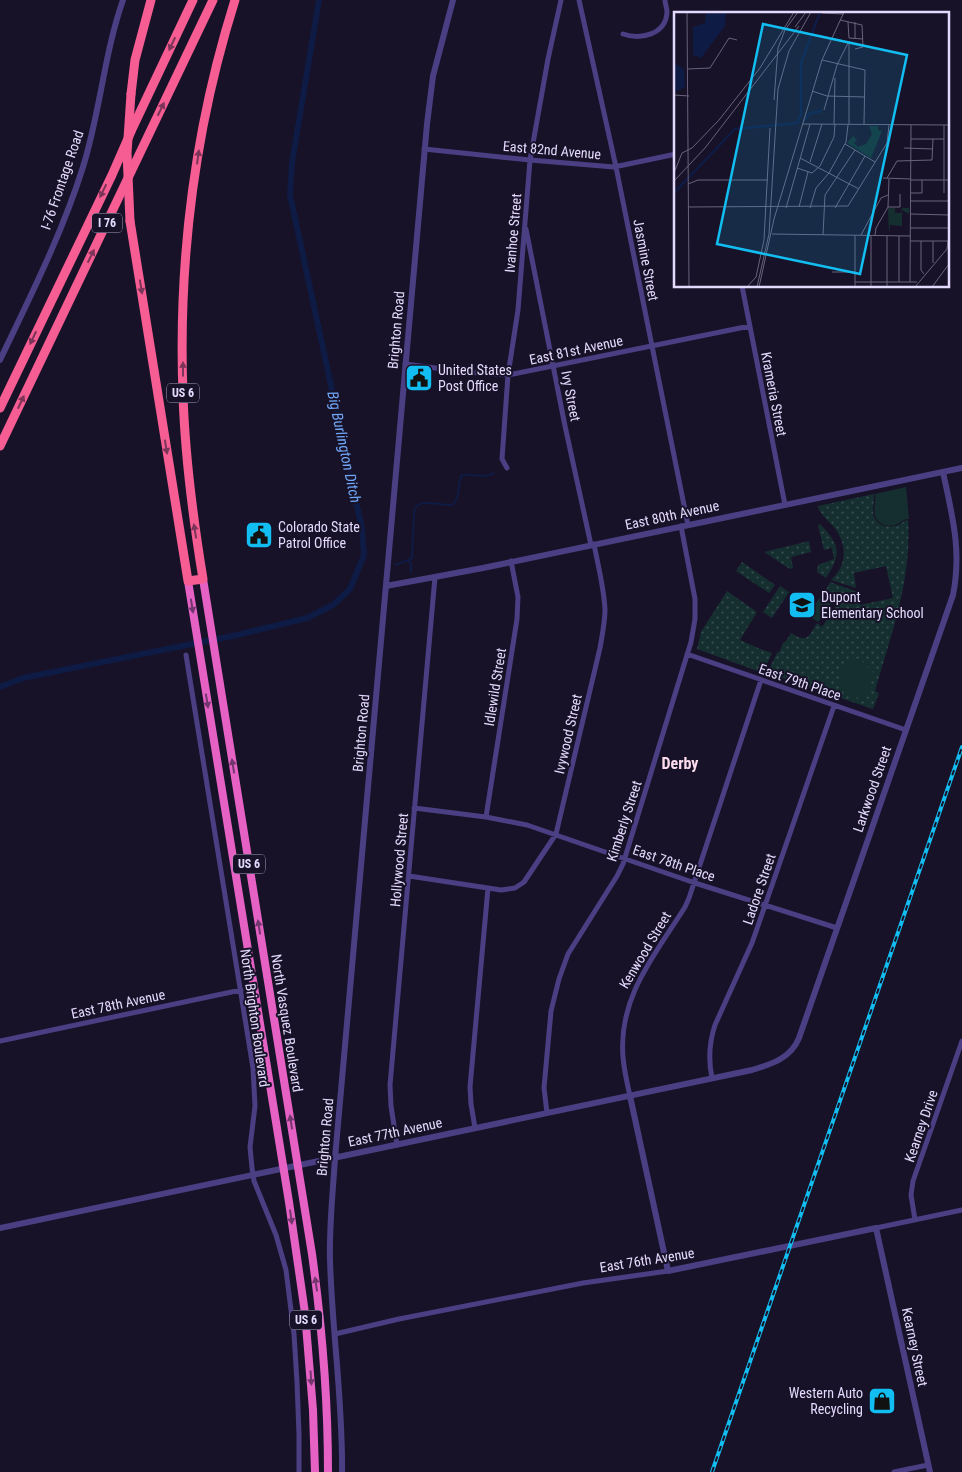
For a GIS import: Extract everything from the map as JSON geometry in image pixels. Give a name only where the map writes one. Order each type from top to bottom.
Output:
[{"type":"highway","name":"US 6","points":[[151,0],[135,60],[131,94],[127,153],[130,221],[188,581]]},
{"type":"highway","name":"I 76","points":[[0,408],[193,0]]},
{"type":"highway","name":"I 76","points":[[0,446],[213,0]]},
{"type":"highway","name":"US 6","points":[[203,580],[192,508],[183,395],[182,328],[192,197],[201,138],[215,72],[235,0]]},
{"type":"highway","points":[[188,581],[203,580]]},
{"type":"highway","name":"North Vasquez Boulevard","points":[[203,580],[313,1264],[327,1402],[328,1472]]},
{"type":"highway","name":"North Vasquez Boulevard","points":[[188,581],[305,1313],[313,1410],[314,1472]]},
{"type":"street","name":"I-76 Frontage Road","points":[[0,360],[36,286],[81,175],[95,123],[114,30],[123,0]]},
{"type":"street","name":"Brighton Road","points":[[342,1472],[341,1418],[330,1245],[335,1158],[424,148],[433,76],[453,0]]},
{"type":"street","name":"Ivanhoe Street","points":[[507,468],[502,459],[508,375],[518,310],[530,160],[548,59],[562,0]]},
{"type":"street","name":"Jasmine Street","points":[[579,0],[616,167],[688,525]]},
{"type":"street","points":[[623,34],[636,38],[643,37],[661,27],[666,15],[665,0]]},
{"type":"street","name":"East 82nd Avenue","points":[[424,148],[530,160],[616,167],[674,154]]},
{"type":"street","name":"Ivy Street","points":[[525,222],[553,367],[592,545]]},
{"type":"street","name":"Krameria Street","points":[[742,288],[784,505]]},
{"type":"street","name":"East 81st Avenue","points":[[405,364],[508,375],[750,326]]},
{"type":"street","name":"East 80th Avenue","points":[[386,586],[435,578],[962,468]]},
{"type":"street","name":"Larkwood Street","points":[[737,1073],[764,1066],[791,1053],[796,1046],[953,595],[958,570],[958,547],[944,472]]},
{"type":"street","name":"Kimberly Street","points":[[547,1113],[544,1088],[551,1011],[559,979],[568,954],[617,876],[625,858],[688,654],[696,612],[680,526]]},
{"type":"street","name":"Ivywood Street","points":[[488,888],[506,890],[520,886],[528,878],[556,834],[604,626],[603,592],[592,545]]},
{"type":"street","name":"Idlewild Street","points":[[486,817],[518,604],[511,562]]},
{"type":"street","name":"Hollywood Street","points":[[397,1144],[390,1085],[435,578]]},
{"type":"street","name":"East 79th Place","points":[[688,654],[906,730]]},
{"type":"street","name":"North Brighton Boulevard","points":[[186,655],[255,1080],[256,1106],[250,1147],[253,1175],[283,1256],[286,1276],[294,1334],[299,1472]]},
{"type":"street","name":"Kenwood Street","points":[[668,1271],[624,1064],[622,1050],[626,1012],[643,972],[685,907],[695,882],[761,680]]},
{"type":"street","name":"Ladore Street","points":[[712,1078],[709,1053],[712,1037],[752,943],[834,706]]},
{"type":"street","name":"East 78th Place","points":[[414,808],[486,817],[527,825],[837,928]]},
{"type":"street","points":[[409,876],[488,888],[470,1087],[475,1128]]},
{"type":"street","name":"East 78th Avenue","points":[[0,1041],[241,990]]},
{"type":"street","name":"Kearney Drive","points":[[915,1220],[911,1195],[913,1181],[962,1042]]},
{"type":"street","name":"East 77th Avenue","points":[[0,1228],[737,1073]]},
{"type":"street","name":"East 76th Avenue","points":[[335,1334],[405,1318],[583,1283],[668,1271],[962,1210]]},
{"type":"street","name":"Kearney Street","points":[[876,1228],[930,1472]]},
{"type":"street","points":[[894,1472],[928,1465]]},
{"type":"green space","points":[[906,487],[909,519],[898,524],[882,524],[878,521],[874,510],[875,494]]},
{"type":"green space","points":[[874,494],[873,515],[877,521],[882,525],[889,526],[908,520],[908,542],[904,585],[894,628],[875,691],[879,693],[873,709],[767,673],[783,643],[791,633],[804,638],[809,635],[817,623],[822,627],[840,599],[826,590],[830,582],[858,592],[860,605],[893,598],[886,566],[854,573],[856,588],[831,580],[837,574],[843,561],[843,547],[834,527],[822,515],[818,506]]},
{"type":"green space","points":[[820,524],[832,538],[836,550],[835,562],[826,578],[817,572],[818,565],[834,559],[832,548],[824,550],[818,525]]},
{"type":"green space","points":[[809,541],[811,552],[791,557],[793,568],[790,569],[764,552]]},
{"type":"green space","points":[[742,562],[775,585],[769,593],[736,571]]},
{"type":"green space","points":[[780,586],[789,592],[772,618],[763,612]]},
{"type":"green space","points":[[825,590],[836,597],[818,622],[808,615]]},
{"type":"green space","points":[[727,591],[757,612],[740,640],[772,653],[763,673],[697,649],[701,632]]},
{"type":"green space","points":[[854,660],[864,663],[874,673],[870,684],[873,685],[868,696],[864,699],[852,695],[852,693],[837,686],[840,681],[841,669]]},
{"type":"waterway","name":"Big Burlington Ditch","points":[[0,687],[23,678],[237,635],[307,618],[333,605],[350,589],[364,555],[362,529],[290,195],[292,163],[319,0]]},
{"type":"waterway","points":[[395,565],[411,559],[414,512],[416,507],[424,503],[452,505],[457,498],[462,475],[487,476],[494,473]]},
{"type":"waterway","points":[[408,561],[411,563],[411,572]]},
{"type":"railway","points":[[712,1472],[962,747]]},
{"type":"place","name":"United States Post Office","points":[[419,378]]},
{"type":"place","name":"Colorado State Patrol Office","points":[[259,535]]},
{"type":"place","name":"Dupont Elementary School","points":[[802,605]]},
{"type":"place","name":"Western Auto Recycling","points":[[882,1401]]},
{"type":"district","name":"Derby","points":[[680,763]]}]
